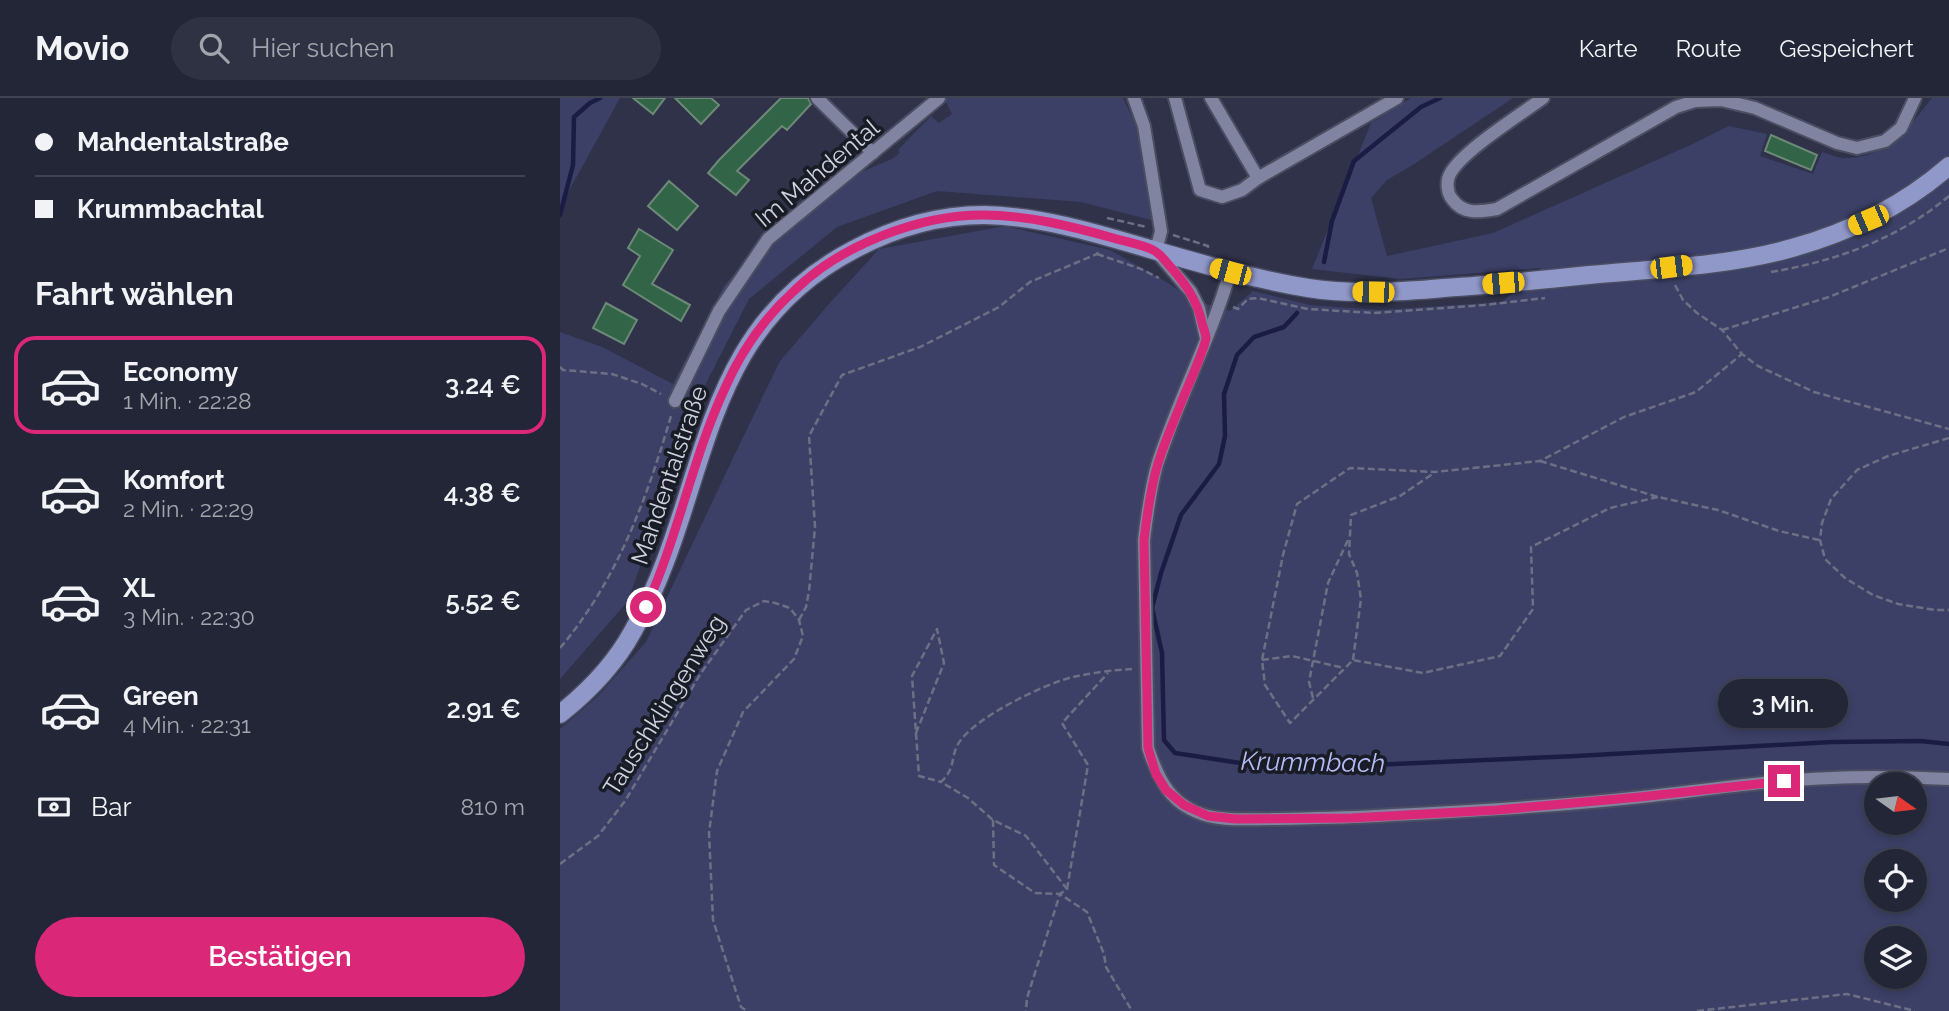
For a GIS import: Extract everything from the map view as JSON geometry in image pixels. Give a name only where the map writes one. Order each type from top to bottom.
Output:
[{"type":"main road","name":"Mahdentalstraße","points":[[560,714],[591,687],[631,635],[659,578],[705,439],[726,386],[758,332],[796,288],[821,268],[853,249],[889,233],[938,220],[981,215],[1011,216],[1102,235],[1230,272],[1315,289],[1385,291],[1474,286],[1729,260],[1789,249],[1868,220],[1911,196],[1949,166]]},
{"type":"street","points":[[817,98],[873,153]]},
{"type":"street","name":"Im Mahdental","points":[[675,401],[719,311],[768,239],[939,98]]},
{"type":"street","points":[[1134,98],[1144,126],[1161,231],[1156,251],[1184,284],[1199,309],[1206,340]]},
{"type":"street","points":[[1175,98],[1200,190],[1222,197],[1242,190],[1258,178],[1397,98]]},
{"type":"street","points":[[1211,98],[1258,178]]},
{"type":"street","points":[[1543,98],[1461,158],[1449,175],[1447,185],[1451,198],[1460,207],[1474,213],[1497,208],[1676,107],[1697,100],[1721,100],[1755,108],[1837,143],[1857,148],[1885,141],[1901,128],[1914,98]]},
{"type":"street","points":[[1230,272],[1157,465],[1144,540],[1148,748],[1156,774],[1166,790],[1184,805],[1208,816],[1236,819],[1352,818],[1510,808],[1831,778],[1949,779]]},
{"type":"path","points":[[1097,254],[1102,235]]},
{"type":"path","points":[[1203,265],[1208,246]]},
{"type":"path","points":[[1722,330],[1829,297],[1949,248]]},
{"type":"path","points":[[747,1011],[741,1007],[713,920],[709,833],[717,771],[743,712],[794,659],[803,636],[799,620],[806,607],[809,591],[815,527],[809,436],[842,374],[920,348],[999,307],[1030,282],[1097,254],[1141,269],[1177,289],[1184,284]]},
{"type":"path","points":[[1674,282],[1683,300],[1722,330],[1742,354],[1758,366],[1814,392],[1949,429]]},
{"type":"path","points":[[1220,302],[1238,309],[1248,299],[1258,298],[1288,306],[1341,312]]},
{"type":"path","points":[[1435,472],[1400,496],[1350,515],[1349,554],[1357,573],[1360,599],[1353,660],[1290,723],[1265,685],[1262,660],[1283,555],[1297,504],[1350,468],[1435,472],[1540,461],[1624,417],[1696,392],[1742,354]]},
{"type":"path","points":[[560,367],[563,370],[611,374],[642,384],[675,401],[646,496],[620,554],[603,587],[560,648]]},
{"type":"path","points":[[1949,438],[1888,456],[1857,470],[1831,499],[1822,523],[1820,540],[1825,559],[1845,578],[1873,595],[1898,604],[1949,610]]},
{"type":"path","points":[[1540,461],[1658,497],[1718,510],[1779,531],[1820,540]]},
{"type":"path","points":[[1353,660],[1423,673],[1500,656],[1533,609],[1531,547],[1610,508],[1658,497]]},
{"type":"path","points":[[1314,699],[1309,682],[1328,583],[1349,537]]},
{"type":"path","name":"Tauschklingenweg","points":[[560,864],[598,835],[625,801],[701,673],[746,610],[764,601],[775,603],[790,608],[799,620]]},
{"type":"path","points":[[916,733],[944,663],[937,629],[912,676],[919,776],[940,782],[968,798],[993,820],[1026,836],[1068,889]]},
{"type":"path","points":[[1262,660],[1292,656],[1345,668]]},
{"type":"path","points":[[940,782],[949,775],[958,744],[981,721],[998,709],[1072,677],[1146,668]]},
{"type":"path","points":[[1026,1011],[1027,998],[1060,894],[1068,889],[1088,765],[1062,723],[1109,672]]},
{"type":"path","points":[[993,820],[994,865],[1035,893],[1060,894],[1087,912],[1104,954],[1106,967],[1132,1011]]},
{"type":"path","points":[[1697,1011],[1847,994],[1915,1011]]},
{"type":"shaded area","points":[[560,98],[620,98],[560,207]]},
{"type":"shaded area","points":[[944,98],[1123,98],[1139,131],[1151,220],[1081,202],[937,191],[837,227],[749,299],[697,401],[628,601],[560,679],[560,332],[602,347],[673,384],[724,286],[776,227],[835,183],[892,159],[931,116],[939,123],[952,114]]},
{"type":"shaded area","points":[[1411,98],[1513,98],[1387,180],[1371,198],[1387,256],[1493,233],[1729,126],[1767,134],[1760,156],[1813,174],[1822,152],[1846,158],[1875,152],[1906,129],[1932,98],[1949,98],[1949,1011],[560,1011],[560,729],[597,697],[646,642],[780,361],[879,249],[1005,226],[1110,250],[1193,300],[1230,311],[1253,291],[1310,305],[1379,310],[1502,302],[1541,268],[1400,279],[1312,269],[1371,123]]},
{"type":"building","points":[[633,98],[665,98],[653,114]]},
{"type":"building","points":[[675,98],[711,98],[719,105],[701,124]]},
{"type":"building","points":[[781,98],[808,98],[811,104],[787,130],[782,126],[737,171],[749,180],[736,195],[708,173]]},
{"type":"building","points":[[1771,135],[1817,155],[1811,170],[1765,151]]},
{"type":"building","points":[[669,181],[698,206],[677,230],[648,206]]},
{"type":"building","points":[[639,229],[673,250],[652,284],[690,305],[681,321],[623,285],[640,256],[628,248]]},
{"type":"building","points":[[606,303],[637,320],[624,344],[593,328]]},
{"type":"waterway","points":[[560,215],[573,165],[574,117],[600,98]]},
{"type":"waterway","name":"Krummbach","points":[[1324,262],[1332,221],[1354,161],[1421,107],[1440,98]]},
{"type":"waterway","name":"Krummbach","points":[[1297,313],[1284,327],[1254,337],[1237,355],[1224,394],[1225,436],[1219,464],[1181,515],[1161,573],[1152,608],[1162,653],[1164,740],[1175,753],[1266,767],[1326,767],[1832,742],[1921,741],[1949,744]]},
{"type":"route","points":[[646,607],[659,578],[714,412],[740,359],[775,310],[821,268],[853,249],[889,233],[954,217],[1011,216],[1082,230],[1156,251],[1191,292],[1199,309],[1206,340],[1157,465],[1144,540],[1148,748],[1156,774],[1166,790],[1184,805],[1208,816],[1236,819],[1352,818],[1497,810],[1784,781]]}]
